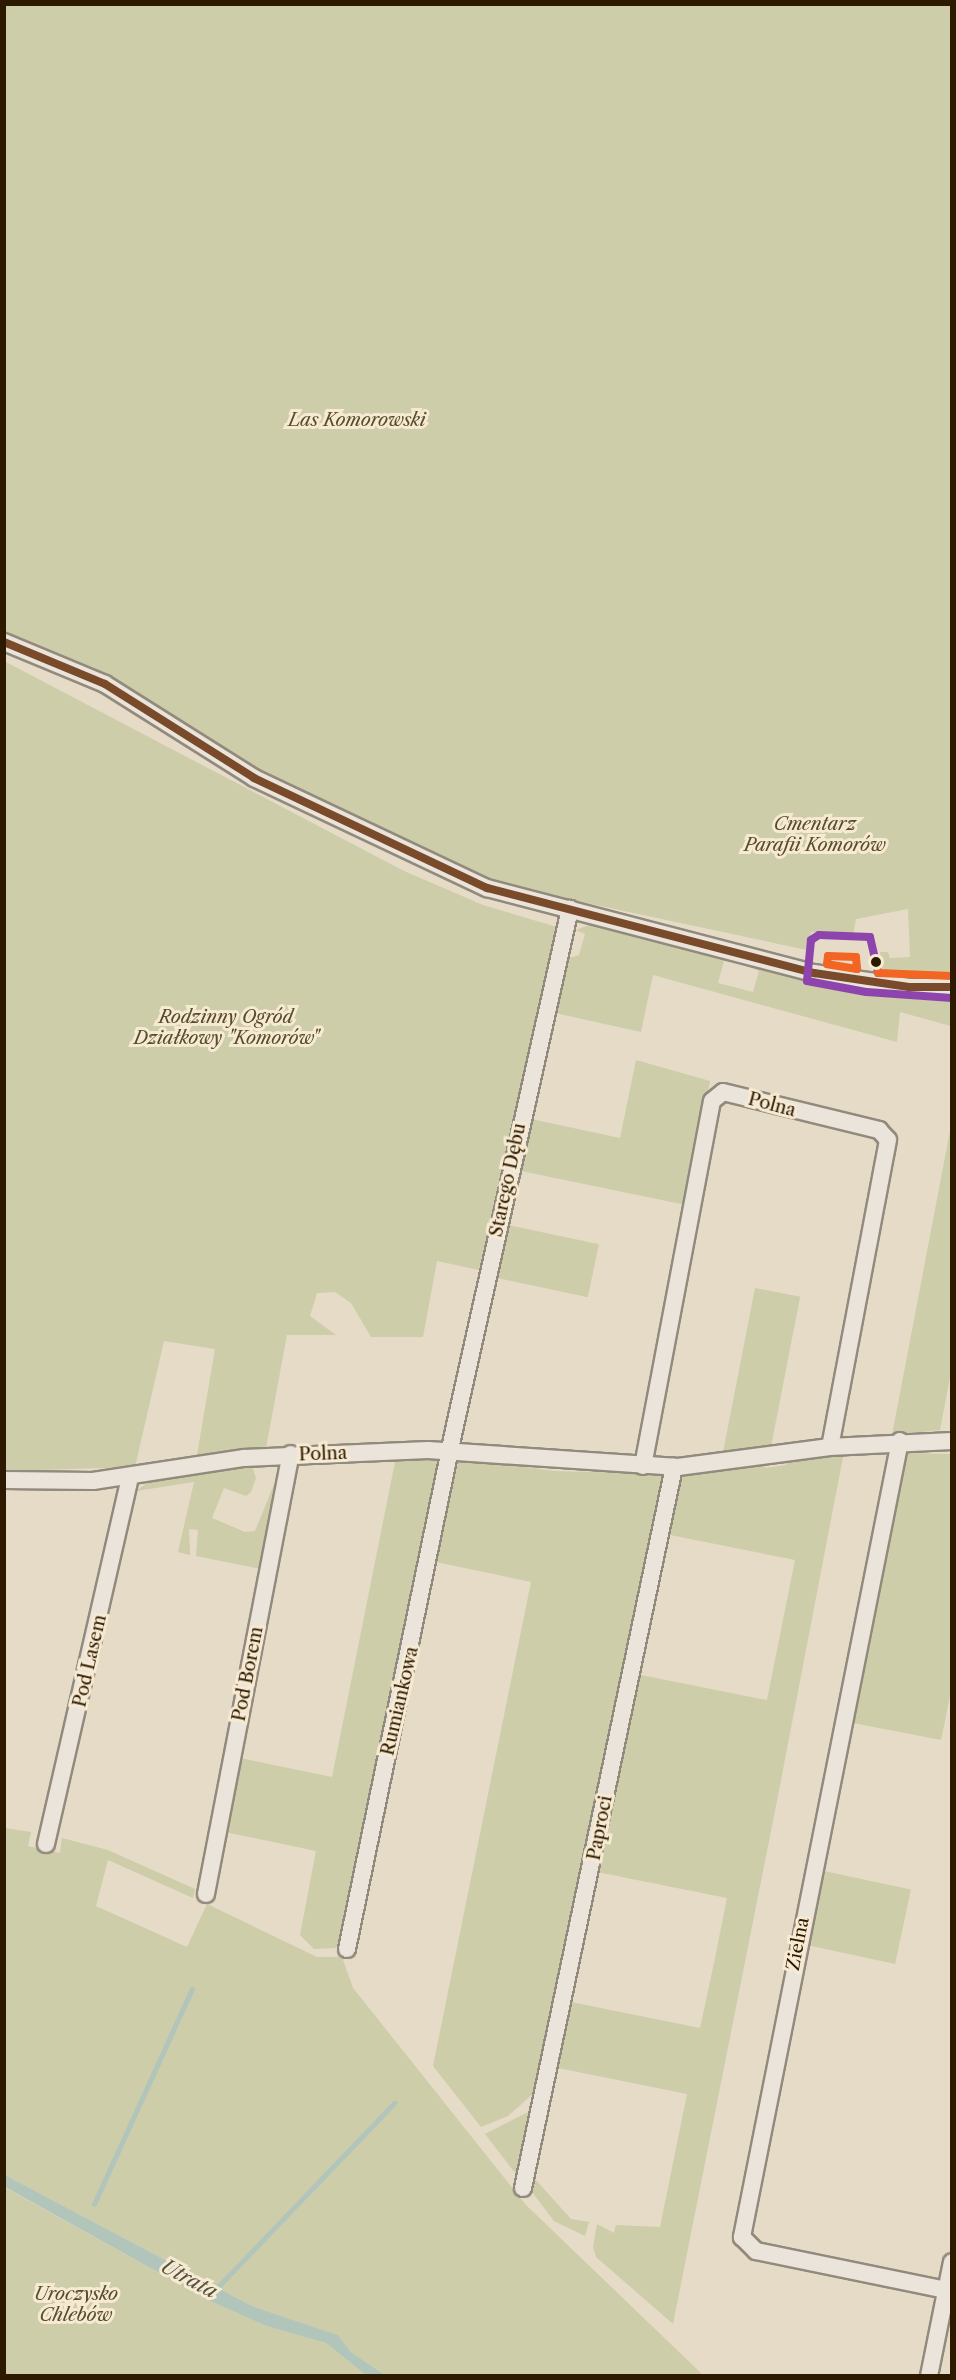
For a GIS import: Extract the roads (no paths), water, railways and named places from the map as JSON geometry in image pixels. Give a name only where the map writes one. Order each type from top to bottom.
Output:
[{"type":"street","points":[[4,642],[105,684],[254,778],[360,832],[487,888],[814,973],[909,987],[951,987]]},
{"type":"street","name":"Starego Dębu","points":[[450,1451],[570,909]]},
{"type":"street","name":"Polna","points":[[643,1466],[712,1101],[723,1092],[879,1130],[888,1140],[830,1447]]},
{"type":"street","name":"Polna","points":[[4,1480],[130,1478],[291,1454],[450,1451],[674,1467],[830,1447],[900,1441],[951,1441]]},
{"type":"street","name":"Zielna","points":[[900,1441],[742,2237],[756,2251],[946,2289]]},
{"type":"street","name":"Rumiankowa","points":[[347,1949],[450,1451]]},
{"type":"street","name":"Pod Borem","points":[[206,1894],[291,1454]]},
{"type":"street","name":"Paproci","points":[[523,2188],[674,1467]]},
{"type":"street","name":"Pod Lasem","points":[[46,1844],[130,1478]]},
{"type":"street","points":[[929,2376],[951,2262]]},
{"type":"water","name":"Utrata","points":[[5,2175],[252,2306],[338,2335],[351,2352],[385,2375],[366,2375],[326,2343],[266,2326],[206,2299],[5,2187]]},
{"type":"waterway","points":[[94,2204],[192,1989]]},
{"type":"waterway","name":"Utrata","points":[[213,2292],[394,2103]]},
{"type":"park label","name":"Las Komorowski","points":[[357,420]]},
{"type":"park label","name":"Cmentarz Parafii Komorów","points":[[815,835]]},
{"type":"park label","name":"Rodzinny Ogród Działkowy \"Komorów\"","points":[[226,1028]]},
{"type":"park label","name":"Uroczysko Chlebów","points":[[76,2305]]}]
